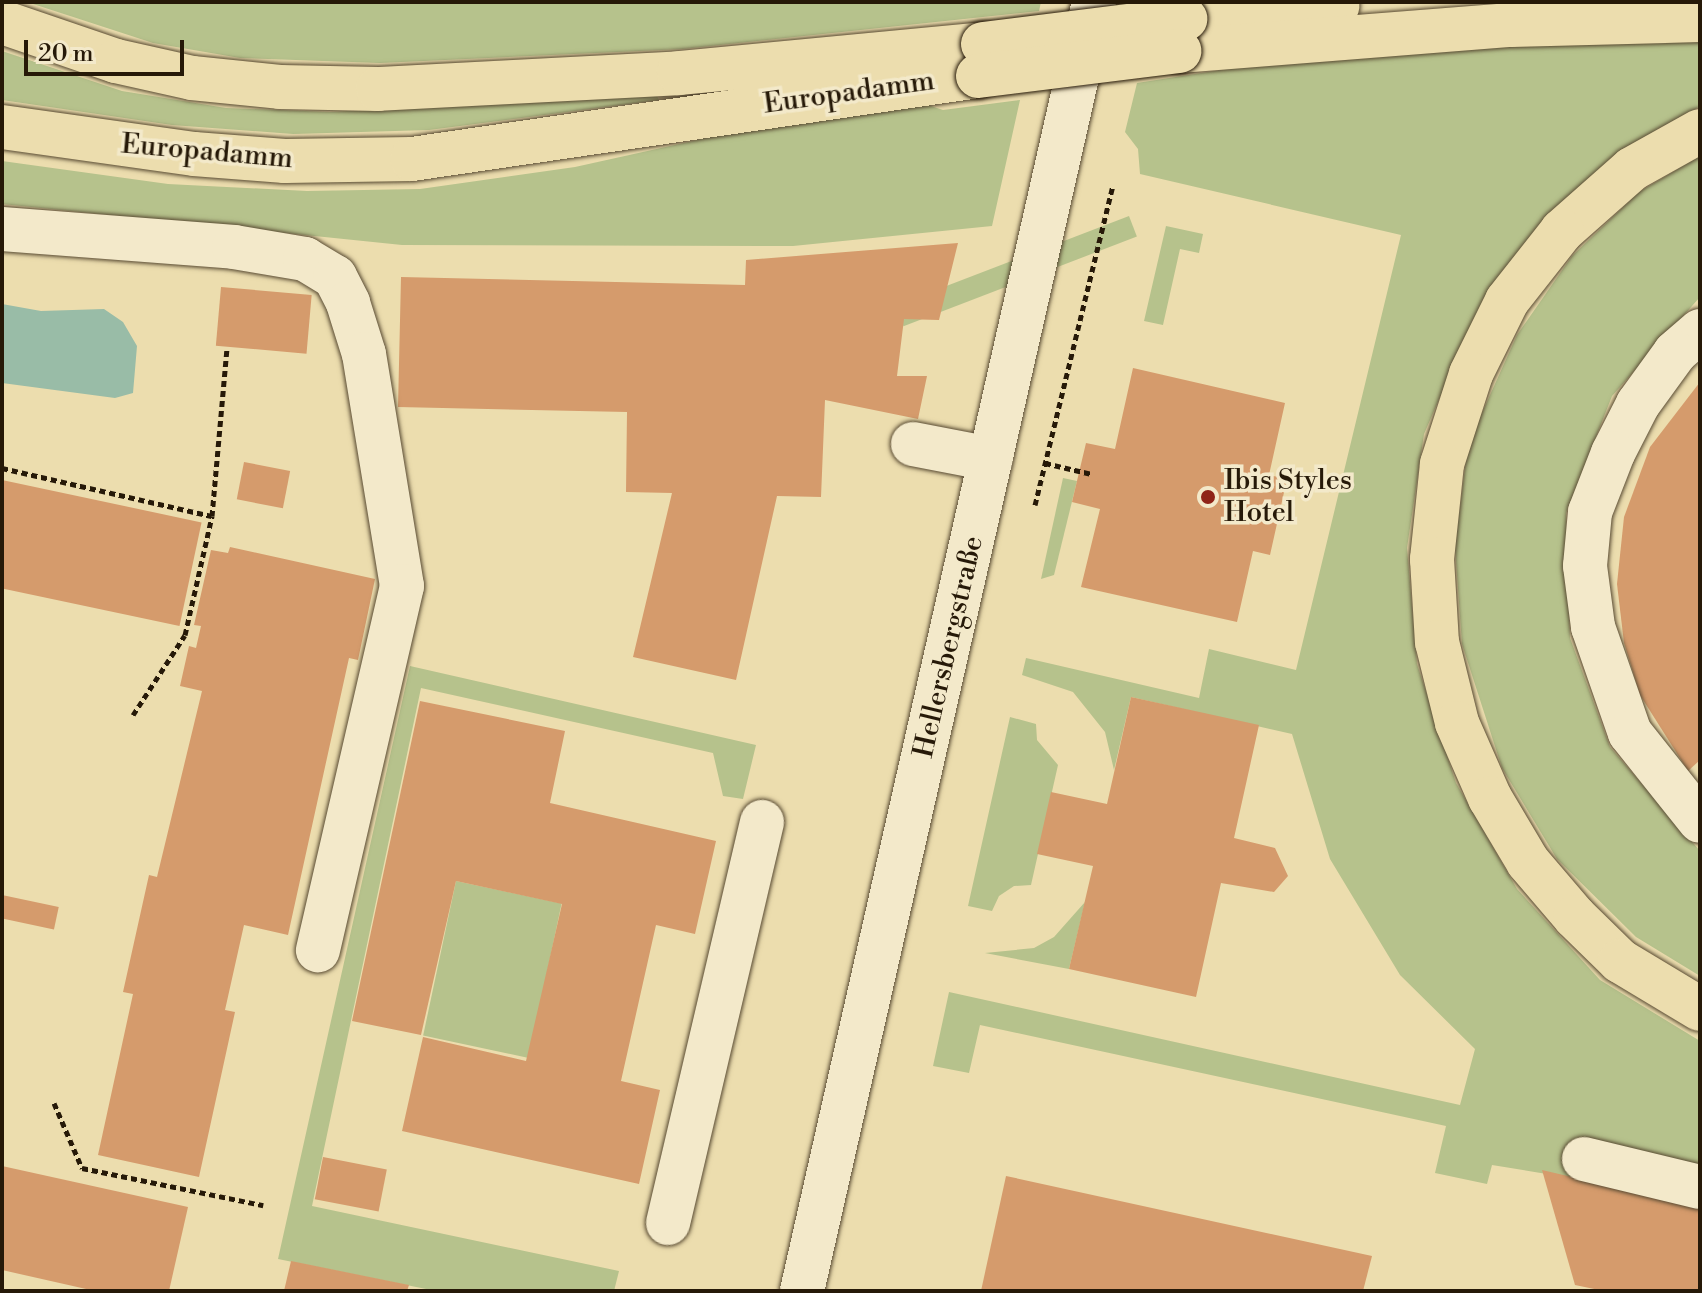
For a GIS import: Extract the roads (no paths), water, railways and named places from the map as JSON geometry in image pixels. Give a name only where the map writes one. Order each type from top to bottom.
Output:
[{"type":"main road","name":"Europadamm","points":[[2,127],[225,157],[412,159],[980,60],[1182,35],[1403,2]]},
{"type":"main road","name":"Europadamm","points":[[1182,35],[1700,20]]},
{"type":"main road","name":"Europadamm","points":[[2,22],[58,44],[177,75],[294,88],[378,89],[980,60]]},
{"type":"main road","points":[[1700,131],[1632,169],[1562,231],[1507,301],[1471,374],[1442,464],[1432,559],[1437,642],[1457,723],[1490,798],[1528,862],[1575,917],[1620,961],[1700,1009]]},
{"type":"street","name":"Hellersbergstraße","points":[[802,1291],[1094,2]]},
{"type":"street","points":[[2,229],[234,247],[305,259],[335,277],[348,303],[364,354],[402,586],[318,950]]},
{"type":"street","points":[[1700,331],[1675,353],[1638,404],[1613,453],[1590,512],[1585,566],[1593,627],[1630,733],[1700,821]]},
{"type":"street","points":[[913,444],[991,459]]},
{"type":"street","points":[[668,1223],[762,822]]},
{"type":"street","points":[[1584,1159],[1700,1187]]},
{"type":"place","name":"Ibis Styles Hotel","points":[[1208,497]]}]
